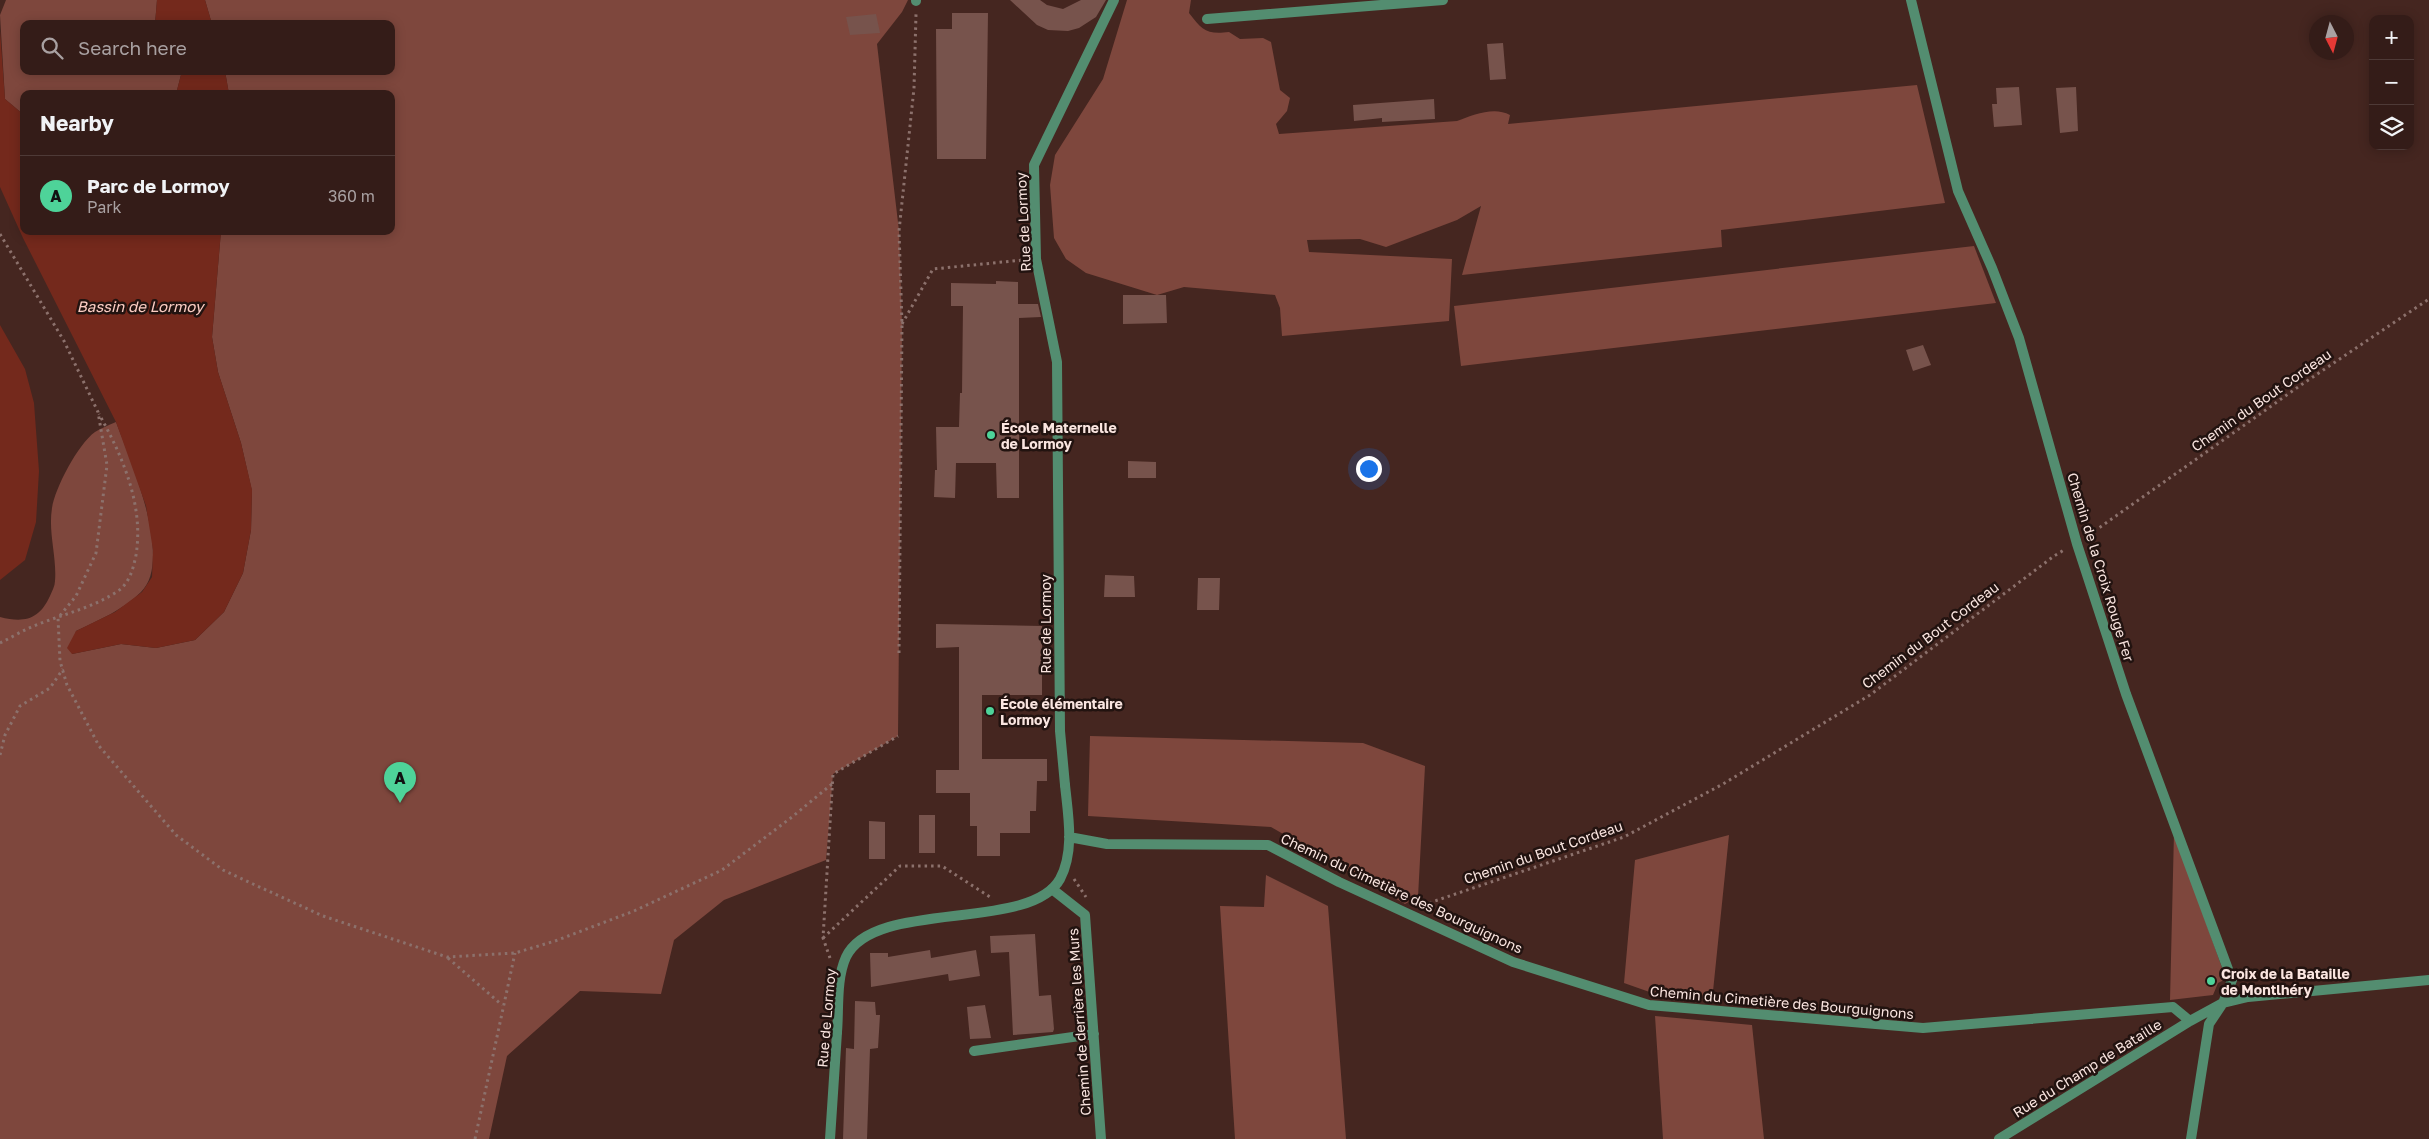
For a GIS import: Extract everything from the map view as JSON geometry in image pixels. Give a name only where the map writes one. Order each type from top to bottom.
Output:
[{"type":"street","name":"Rue de Lormoy","points":[[830,1139],[843,967],[847,956],[860,941],[870,935],[901,924],[1030,903],[1052,889],[1060,879],[1064,868],[1070,837],[1060,730],[1057,362],[1036,259],[1034,166],[1114,0]]},
{"type":"street","points":[[1207,19],[1443,0]]},
{"type":"street","name":"Chemin de la Croix Rouge Fer","points":[[1911,0],[1947,155],[1958,191],[1992,268],[2019,338],[2077,544],[2126,694],[2232,980],[2223,1003],[2209,1024],[2191,1139]]},
{"type":"street","name":"Chemin du Cimetière des Bourguignons","points":[[1070,837],[1107,844],[1268,845],[1404,912],[1513,962],[1649,1005],[1923,1028],[2173,1007],[2190,1021]]},
{"type":"street","name":"Chemin de derrière les Murs","points":[[1052,889],[1085,915],[1101,1139]]},
{"type":"street","points":[[2223,1003],[2248,998],[2429,980]]},
{"type":"street","name":"Rue du Champ de Bataille","points":[[1999,1139],[2190,1021],[2223,1003]]},
{"type":"street","points":[[974,1051],[1094,1034]]},
{"type":"path","points":[[899,653],[902,324],[899,231],[914,88],[916,0]]},
{"type":"path","points":[[0,234],[64,341],[112,438],[134,495],[139,535],[133,573],[116,593],[27,629],[0,643]]},
{"type":"path","points":[[902,324],[933,269],[1036,259]]},
{"type":"path","name":"Chemin du Bout Cordeau","points":[[1404,912],[1624,837],[1723,784],[1870,695],[2054,556],[2077,544],[2301,384],[2429,299]]},
{"type":"path","points":[[98,412],[107,464],[96,553],[76,596],[58,618],[62,669],[67,685],[99,746],[176,835],[223,870],[323,916],[447,957],[515,953],[555,941],[634,912],[722,870],[832,784]]},
{"type":"path","points":[[0,755],[5,735],[20,706],[50,688],[62,669]]},
{"type":"path","points":[[831,962],[823,938],[833,774],[898,736]]},
{"type":"path","points":[[823,938],[900,866],[942,866],[1006,908]]},
{"type":"path","points":[[476,1139],[502,1005],[515,953]]},
{"type":"path","points":[[447,957],[502,1005]]},
{"type":"shaded area","points":[[6,0],[157,0],[155,20],[20,20],[20,75],[181,75],[177,90],[20,90],[20,112],[5,99],[0,15]]},
{"type":"shaded area","points":[[205,0],[908,0],[902,12],[877,44],[899,231],[902,324],[898,736],[833,774],[826,860],[724,900],[674,940],[661,994],[580,991],[507,1056],[489,1139],[0,1139],[0,617],[16,620],[30,618],[36,615],[46,604],[55,583],[51,517],[54,499],[68,467],[88,438],[97,431],[116,422],[139,484],[146,509],[153,557],[150,577],[141,592],[126,604],[76,631],[72,654],[121,644],[156,648],[195,640],[224,612],[243,573],[251,530],[252,491],[241,443],[218,372],[212,337],[221,235],[395,235],[395,90],[228,90],[226,75],[395,75],[395,20],[211,20]]},
{"type":"shaded area","points":[[1127,0],[1191,0],[1189,13],[1206,30],[1215,33],[1229,32],[1240,39],[1263,38],[1271,42],[1280,90],[1290,98],[1287,111],[1276,124],[1279,134],[1457,121],[1490,111],[1504,112],[1510,115],[1508,124],[1917,85],[1945,203],[1721,230],[1722,247],[1462,275],[1481,206],[1457,220],[1386,247],[1360,239],[1307,240],[1309,252],[1452,259],[1449,321],[1282,336],[1280,308],[1275,295],[1184,287],[1157,295],[1086,273],[1066,259],[1054,238],[1050,185],[1055,155],[1103,79]]},
{"type":"shaded area","points":[[1974,246],[1996,303],[1461,366],[1454,306]]},
{"type":"shaded area","points":[[1090,736],[1363,743],[1425,766],[1418,897],[1405,904],[1271,827],[1088,816]]},
{"type":"shaded area","points":[[2174,832],[2226,979],[2218,983],[2213,995],[2170,1000]]},
{"type":"shaded area","points":[[1729,835],[1712,1001],[1658,995],[1624,983],[1635,860]]},
{"type":"shaded area","points":[[1266,875],[1328,906],[1346,1139],[1235,1139],[1220,906],[1264,907]]},
{"type":"shaded area","points":[[1655,1016],[1752,1025],[1764,1139],[1663,1139]]},
{"type":"water","points":[[157,0],[205,0],[211,20],[155,20]]},
{"type":"water","name":"Bassin de Lormoy","points":[[0,30],[5,99],[20,112],[20,231],[0,187]]},
{"type":"water","points":[[181,75],[226,75],[228,90],[177,90]]},
{"type":"water","name":"Bassin de Lormoy","points":[[22,235],[221,235],[212,337],[218,372],[241,443],[252,490],[251,530],[243,573],[224,612],[195,640],[156,648],[121,644],[72,654],[67,648],[76,631],[115,612],[142,592],[152,577],[153,550],[146,506],[116,422]]},
{"type":"water","points":[[0,325],[25,369],[34,403],[39,471],[36,522],[25,560],[0,580]]},
{"type":"building","points":[[1010,0],[1040,0],[1047,5],[1063,9],[1081,0],[1106,0],[1096,17],[1079,28],[1068,31],[1048,30],[1037,25]]},
{"type":"building","points":[[952,13],[988,13],[986,159],[937,159],[936,29],[952,29]]},
{"type":"building","points":[[876,14],[880,33],[850,35],[846,17]]},
{"type":"building","points":[[1503,43],[1506,79],[1490,80],[1487,44]]},
{"type":"building","points":[[2019,87],[2022,125],[1994,127],[1992,104],[1997,104],[1996,88]]},
{"type":"building","points":[[2076,87],[2078,131],[2060,133],[2056,88]]},
{"type":"building","points":[[1434,99],[1435,119],[1382,122],[1382,118],[1354,121],[1353,105]]},
{"type":"building","points":[[996,281],[1018,282],[1018,304],[1038,304],[1041,317],[1019,318],[1019,498],[997,498],[996,463],[956,463],[955,498],[934,497],[935,470],[937,470],[936,427],[959,427],[960,393],[962,393],[963,306],[951,306],[951,283],[996,284]]},
{"type":"building","points":[[1123,295],[1166,295],[1167,323],[1123,324]]},
{"type":"building","points":[[1923,345],[1931,365],[1913,371],[1906,350]]},
{"type":"building","points":[[1128,461],[1156,462],[1156,478],[1128,478]]},
{"type":"building","points":[[1105,575],[1134,576],[1135,597],[1104,597]]},
{"type":"building","points":[[1198,578],[1220,578],[1219,610],[1197,610]]},
{"type":"building","points":[[936,624],[1042,626],[1042,695],[982,695],[982,759],[1047,759],[1047,781],[1037,781],[1036,811],[1030,811],[1030,833],[1000,833],[1000,856],[977,856],[977,826],[970,826],[970,793],[936,793],[936,770],[959,770],[959,647],[936,648]]},
{"type":"building","points":[[919,815],[935,815],[935,853],[919,853]]},
{"type":"building","points":[[869,821],[885,822],[885,859],[869,859]]},
{"type":"building","points":[[1035,934],[1039,996],[1051,995],[1054,1029],[1053,1032],[1013,1035],[1009,952],[991,953],[990,936]]},
{"type":"building","points":[[930,950],[931,958],[976,950],[980,976],[949,981],[948,974],[871,987],[870,953],[888,953],[888,957]]},
{"type":"building","points":[[855,1001],[875,1002],[876,1015],[880,1015],[878,1048],[870,1049],[867,1139],[843,1139],[846,1048],[854,1049]]},
{"type":"building","points":[[985,1005],[991,1038],[970,1039],[967,1007]]},
{"type":"place","name":"École Maternelle de Lormoy","points":[[991,435]]},
{"type":"place","name":"École élémentaire Lormoy","points":[[990,711]]},
{"type":"place","name":"Parc de Lormoy","points":[[400,803]]},
{"type":"place","name":"Croix de la Bataille de Montlhéry","points":[[2211,981]]}]
